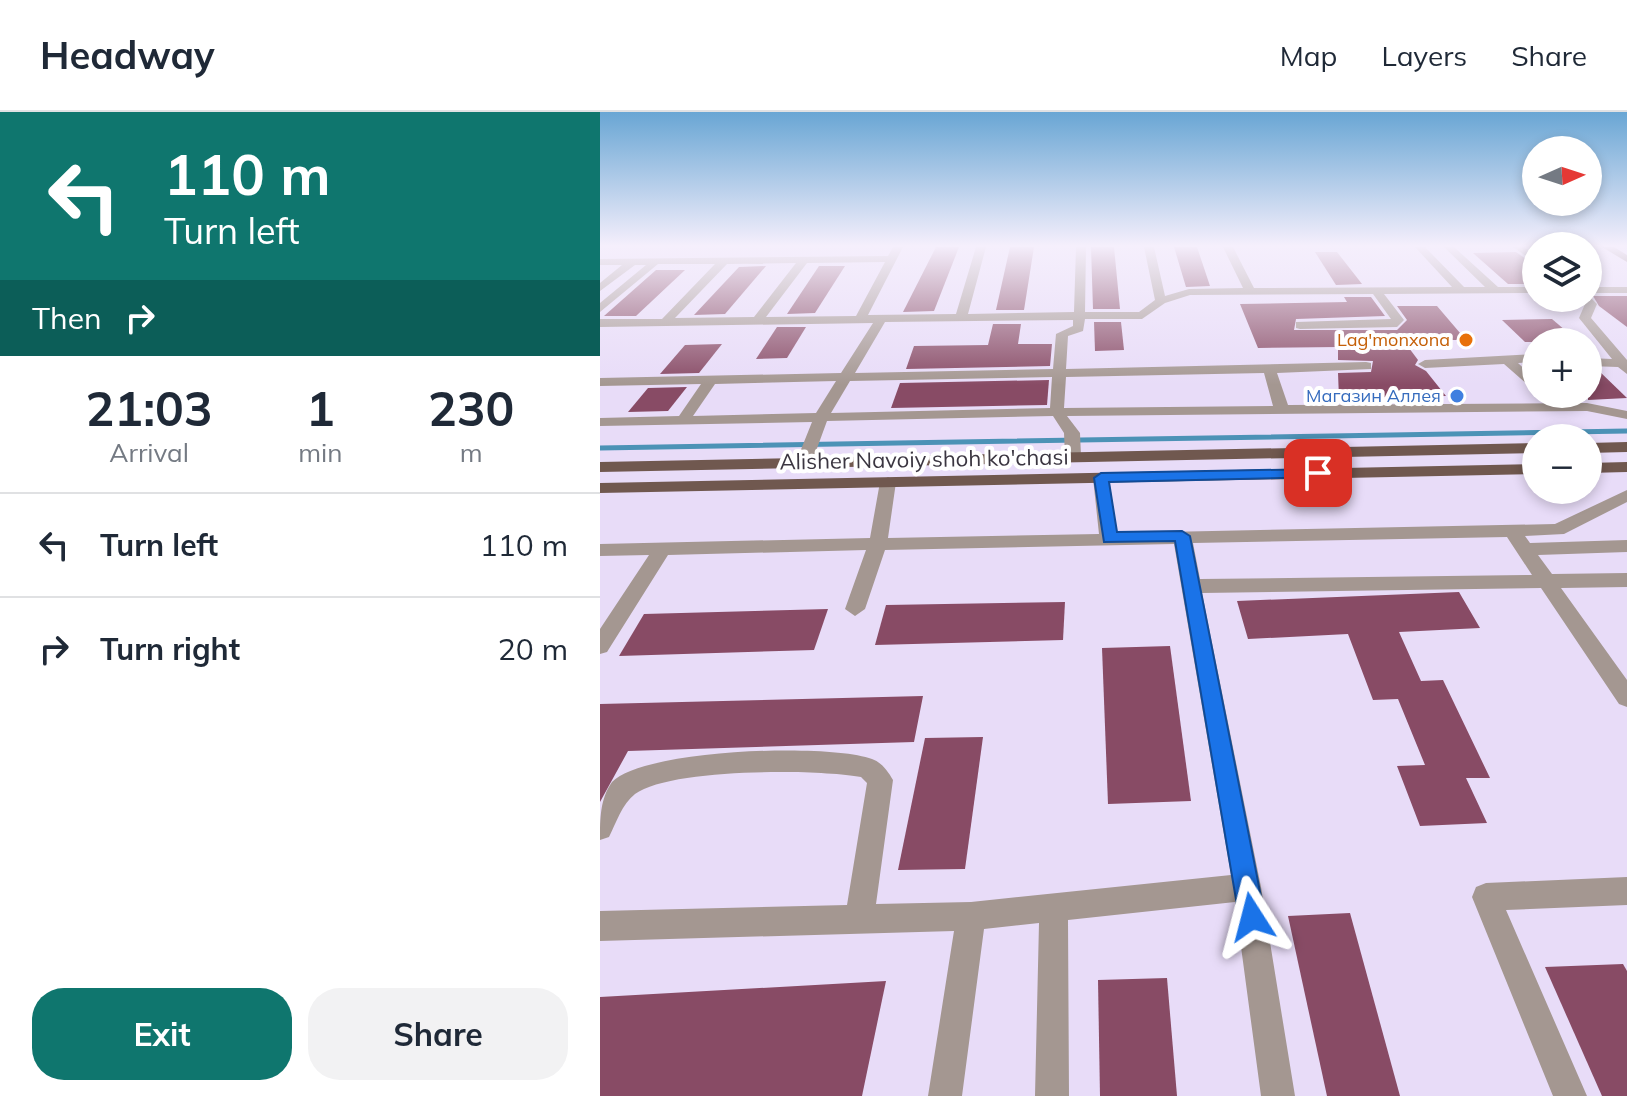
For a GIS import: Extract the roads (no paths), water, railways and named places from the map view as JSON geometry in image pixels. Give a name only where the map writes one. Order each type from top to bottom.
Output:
[{"type":"main road","name":"Alisher Navoiy shoh ko'chasi","points":[[600,467],[809,450],[1072,445],[1522,448]]},
{"type":"main road","points":[[1602,448],[1627,447]]},
{"type":"main road","points":[[1602,468],[1627,467]]},
{"type":"main road","name":"Alisher Navoiy shoh ko'chasi","points":[[600,488],[1522,469]]},
{"type":"street","points":[[600,309],[619,293]]},
{"type":"street","points":[[665,322],[693,293]]},
{"type":"street","points":[[758,320],[779,293]]},
{"type":"street","points":[[860,319],[873,293]]},
{"type":"street","points":[[961,319],[968,293]]},
{"type":"street","points":[[1072,445],[1057,412],[1058,374],[1062,334],[1079,328],[1080,293]]},
{"type":"street","points":[[1159,293],[1161,301]]},
{"type":"street","points":[[600,323],[1142,315],[1161,301],[1186,293]]},
{"type":"street","points":[[1246,293],[1261,293]]},
{"type":"street","points":[[1300,325],[1393,324],[1398,320],[1378,293]]},
{"type":"street","points":[[1588,312],[1585,318],[1625,366]]},
{"type":"street","points":[[809,450],[821,417],[881,319]]},
{"type":"street","points":[[1425,364],[1522,360]]},
{"type":"street","points":[[1509,361],[1522,374]]},
{"type":"street","points":[[1602,364],[1625,366]]},
{"type":"street","points":[[600,382],[1366,366]]},
{"type":"street","points":[[1269,369],[1282,410]]},
{"type":"street","points":[[683,420],[710,381]]},
{"type":"street","points":[[600,422],[1057,412],[1556,408]]},
{"type":"street","points":[[1592,408],[1627,415]]},
{"type":"street","points":[[1101,478],[1109,538]]},
{"type":"street","points":[[855,609],[878,543],[888,482]]},
{"type":"street","points":[[600,550],[1558,530],[1627,495]]},
{"type":"street","points":[[1512,531],[1627,698]]},
{"type":"street","points":[[1182,536],[1247,887],[1278,1096]]},
{"type":"street","points":[[1524,549],[1627,546]]},
{"type":"street","points":[[600,646],[664,547]]},
{"type":"street","points":[[1192,586],[1627,580]]},
{"type":"street","points":[[600,828],[623,788],[645,775],[675,767],[846,764],[868,768],[880,780],[859,919]]},
{"type":"street","points":[[600,926],[971,916],[1247,887]]},
{"type":"street","points":[[1570,1096],[1486,897],[1627,891]]},
{"type":"street","points":[[1052,1096],[1054,907]]},
{"type":"street","points":[[945,1096],[971,916]]},
{"type":"waterway","points":[[600,448],[1627,431]]},
{"type":"place","name":"Lag'monxona","points":[[1466,340]]},
{"type":"place","name":"Магазин Аллея","points":[[1457,396]]}]
